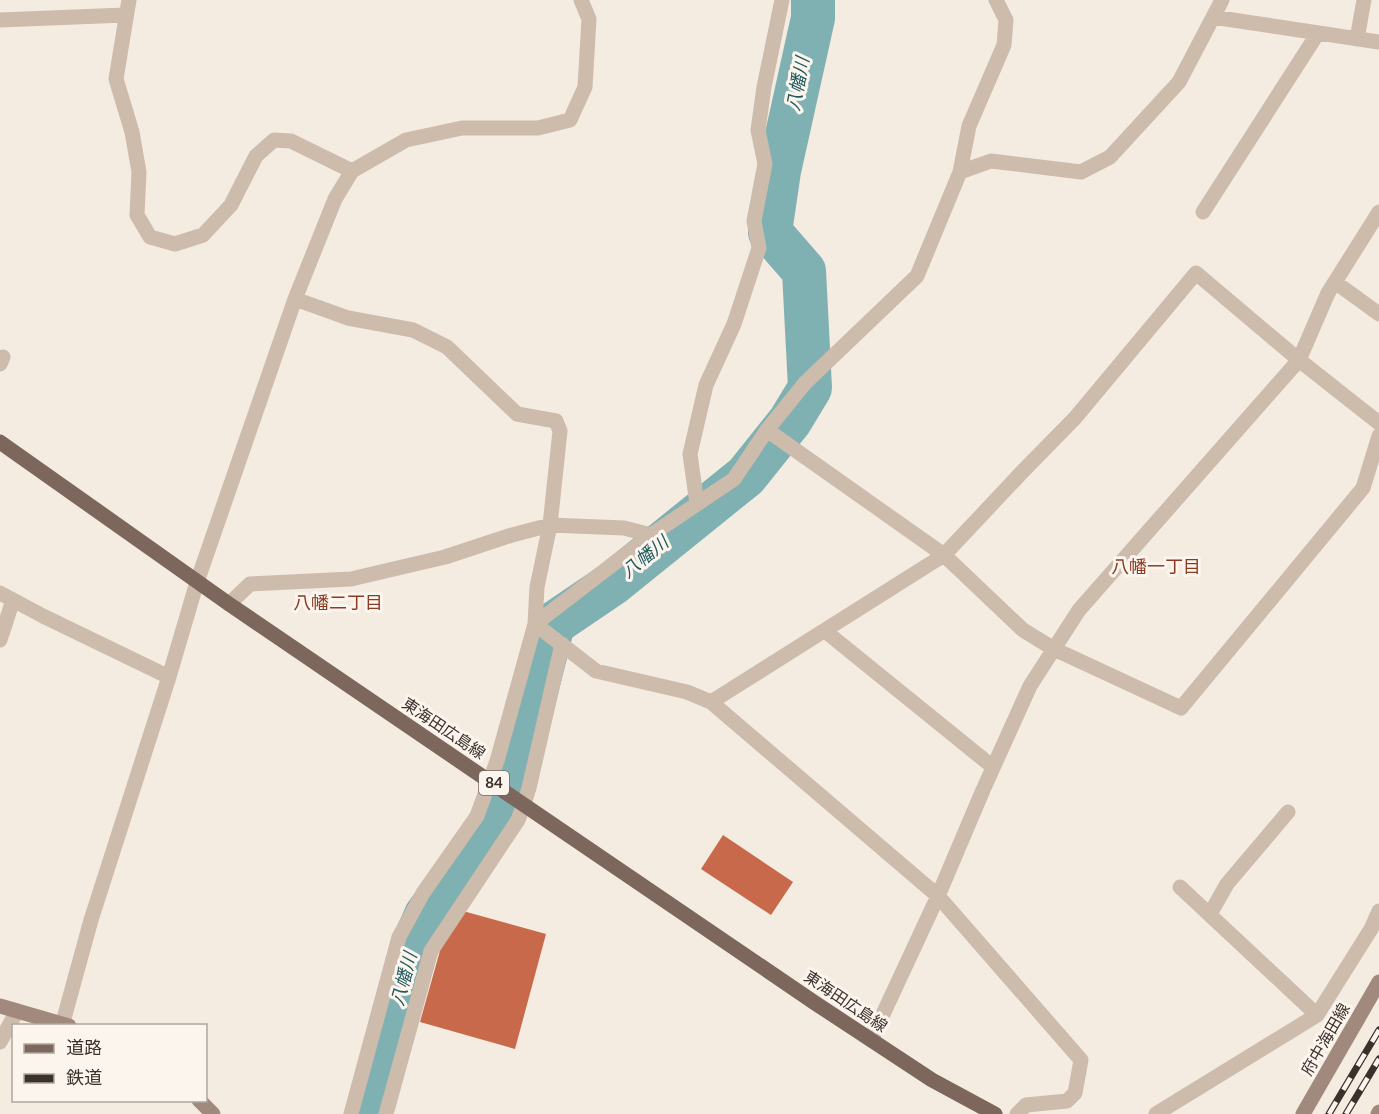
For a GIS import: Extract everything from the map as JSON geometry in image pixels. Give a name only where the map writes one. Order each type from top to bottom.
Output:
[{"type":"main road","name":"東海田広島線","points":[[0,442],[229,604],[871,1040],[987,1113]]},
{"type":"main road","name":"府中海田線","points":[[1303,1114],[1379,982]]},
{"type":"main road","points":[[0,1006],[66,1024]]},
{"type":"main road","points":[[200,1102],[213,1114]]},
{"type":"street","points":[[129,0],[116,79],[132,132],[139,172],[137,214],[150,237],[175,244],[203,235],[231,205],[256,156],[274,140],[291,141],[352,171]]},
{"type":"street","points":[[66,1024],[91,920],[197,582],[295,299],[335,200],[352,171],[406,140],[462,128],[538,128],[570,120],[585,87],[589,19],[581,0]]},
{"type":"street","points":[[697,504],[690,454],[706,385],[734,324],[759,248],[754,221],[765,164],[758,130],[764,87],[782,0]]},
{"type":"street","points":[[535,624],[651,535],[734,479],[767,430],[805,382],[917,276],[960,172],[969,126],[1004,45],[1006,21],[996,0]]},
{"type":"street","points":[[960,172],[991,161],[1081,172],[1110,157],[1179,82],[1222,0]]},
{"type":"street","points":[[1357,39],[1364,0]]},
{"type":"street","points":[[0,20],[125,15]]},
{"type":"street","points":[[1213,16],[1379,42]]},
{"type":"street","points":[[1203,213],[1318,33]]},
{"type":"street","points":[[871,1040],[938,896],[1030,686],[1079,610],[1299,360],[1328,293],[1379,212]]},
{"type":"street","points":[[711,702],[945,555],[1075,418],[1196,273],[1299,360],[1379,423]]},
{"type":"street","points":[[1335,282],[1379,314]]},
{"type":"street","points":[[295,299],[348,318],[413,330],[447,348],[517,414],[556,421],[560,431],[550,525],[537,587],[535,624],[490,781],[477,816],[423,893],[399,937],[351,1114]]},
{"type":"street","points":[[767,430],[945,555],[1023,630],[1054,649],[1181,708],[1363,488],[1379,436]]},
{"type":"street","points":[[229,604],[250,584],[351,579],[445,557],[550,525],[624,528],[651,535]]},
{"type":"street","points":[[0,640],[7,597],[169,677]]},
{"type":"street","points":[[535,624],[596,671],[687,692],[711,702],[938,896],[1081,1060],[1075,1093],[1067,1101],[1026,1105],[1017,1114]]},
{"type":"street","points":[[825,631],[993,767]]},
{"type":"street","points":[[386,1114],[432,951],[518,820],[524,804],[562,644]]},
{"type":"street","points":[[1210,914],[1227,884],[1288,812]]},
{"type":"street","points":[[1180,887],[1317,1015]]},
{"type":"street","points":[[1156,1114],[1317,1015],[1371,928],[1379,911]]},
{"type":"street","points":[[0,1042],[17,1011]]},
{"type":"building","points":[[723,835],[793,882],[771,915],[701,869]]},
{"type":"building","points":[[452,908],[546,934],[515,1049],[420,1022]]},
{"type":"waterway","name":"八幡川","points":[[368,1114],[413,945],[426,915],[492,825],[503,804],[529,719],[553,624],[612,584],[746,476],[790,421],[810,388],[804,271],[770,232],[779,171],[813,18],[813,0]]},
{"type":"railway","points":[[1329,1114],[1379,1030]]},
{"type":"railway","points":[[1346,1114],[1379,1059]]},
{"type":"district","name":"八幡一丁目","points":[[1156,567]]},
{"type":"district","name":"八幡二丁目","points":[[338,603]]}]
